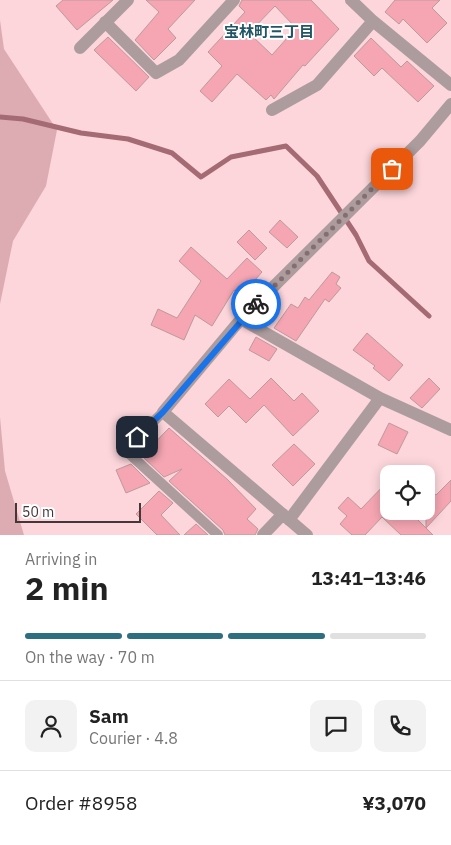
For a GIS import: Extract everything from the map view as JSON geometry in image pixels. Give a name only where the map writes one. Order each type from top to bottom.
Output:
[{"type":"street","points":[[80,48],[128,0]]},
{"type":"street","points":[[105,22],[156,73],[179,60],[234,0]]},
{"type":"street","points":[[351,0],[374,22],[451,85]]},
{"type":"street","points":[[272,110],[317,85],[374,22]]},
{"type":"street","points":[[307,535],[163,412],[241,319],[420,141],[451,104]]},
{"type":"street","points":[[241,319],[380,398],[451,430]]},
{"type":"street","points":[[263,535],[286,517],[380,398]]},
{"type":"lane","points":[[163,412],[125,450],[218,535]]},
{"type":"shaded area","points":[[0,20],[4,49],[57,130],[46,186],[13,241],[0,304]]},
{"type":"shaded area","points":[[0,417],[5,471],[24,535],[0,535]]},
{"type":"building","points":[[63,0],[113,0],[77,30],[56,6]]},
{"type":"building","points":[[146,0],[195,0],[168,29],[176,38],[154,60],[135,40],[159,12]]},
{"type":"building","points":[[242,0],[311,0],[339,29],[305,66],[303,65],[274,99],[271,95],[266,100],[237,74],[212,102],[200,91],[222,66],[208,52],[245,12],[239,6]],"holes":[[[275,6],[296,28],[272,55],[249,33]]]},
{"type":"building","points":[[395,0],[440,0],[432,8],[447,23],[427,43],[403,19],[399,24],[385,12]]},
{"type":"building","points":[[108,37],[149,77],[136,91],[94,50]]},
{"type":"building","points":[[371,38],[401,67],[407,61],[434,86],[418,102],[382,68],[374,76],[354,56]]},
{"type":"building","points":[[280,220],[298,237],[287,248],[269,232]]},
{"type":"building","points":[[249,230],[267,248],[255,260],[237,242]]},
{"type":"building","points":[[191,247],[227,279],[247,258],[262,272],[241,296],[234,290],[212,326],[195,315],[184,340],[151,325],[158,309],[177,318],[201,281],[179,261]]},
{"type":"building","points":[[332,272],[340,277],[336,284],[341,288],[329,302],[325,299],[296,341],[274,328],[291,304],[298,308],[305,297],[309,300]]},
{"type":"building","points":[[367,333],[403,365],[389,381],[373,368],[375,366],[353,350]]},
{"type":"building","points":[[256,337],[277,349],[269,361],[249,350]]},
{"type":"building","points":[[271,378],[294,401],[302,393],[319,411],[293,436],[264,405],[246,423],[229,406],[218,417],[205,404],[229,379],[250,399]]},
{"type":"building","points":[[429,378],[440,389],[422,408],[410,398]]},
{"type":"building","points":[[389,423],[408,432],[397,454],[378,445]]},
{"type":"building","points":[[169,428],[228,480],[256,509],[247,519],[258,529],[255,535],[225,535],[223,530],[169,481],[182,469],[164,477],[142,456]]},
{"type":"building","points":[[294,444],[315,464],[293,486],[272,465]]},
{"type":"building","points":[[131,464],[150,483],[126,493],[116,470]]},
{"type":"building","points":[[451,480],[451,501],[435,518],[435,494]]},
{"type":"building","points":[[380,489],[380,519],[365,535],[352,535],[340,524],[347,516],[338,508],[348,497],[361,509]]},
{"type":"building","points":[[159,491],[173,503],[161,515],[180,535],[157,535],[136,514]]},
{"type":"building","points":[[385,520],[418,520],[433,535],[401,535]]},
{"type":"building","points":[[426,520],[433,520],[426,528]]},
{"type":"building","points":[[196,524],[208,535],[184,535]]},
{"type":"waterway","points":[[0,117],[23,119],[81,133],[128,139],[172,153],[201,177],[231,157],[286,146],[317,176],[356,235],[369,261],[429,316]]},
{"type":"way so far","points":[[256,304],[392,169]]},
{"type":"district","name":"宝林町三丁目","points":[[269,32]]},
{"type":"route","points":[[137,437],[163,412],[241,319],[256,304]]}]
